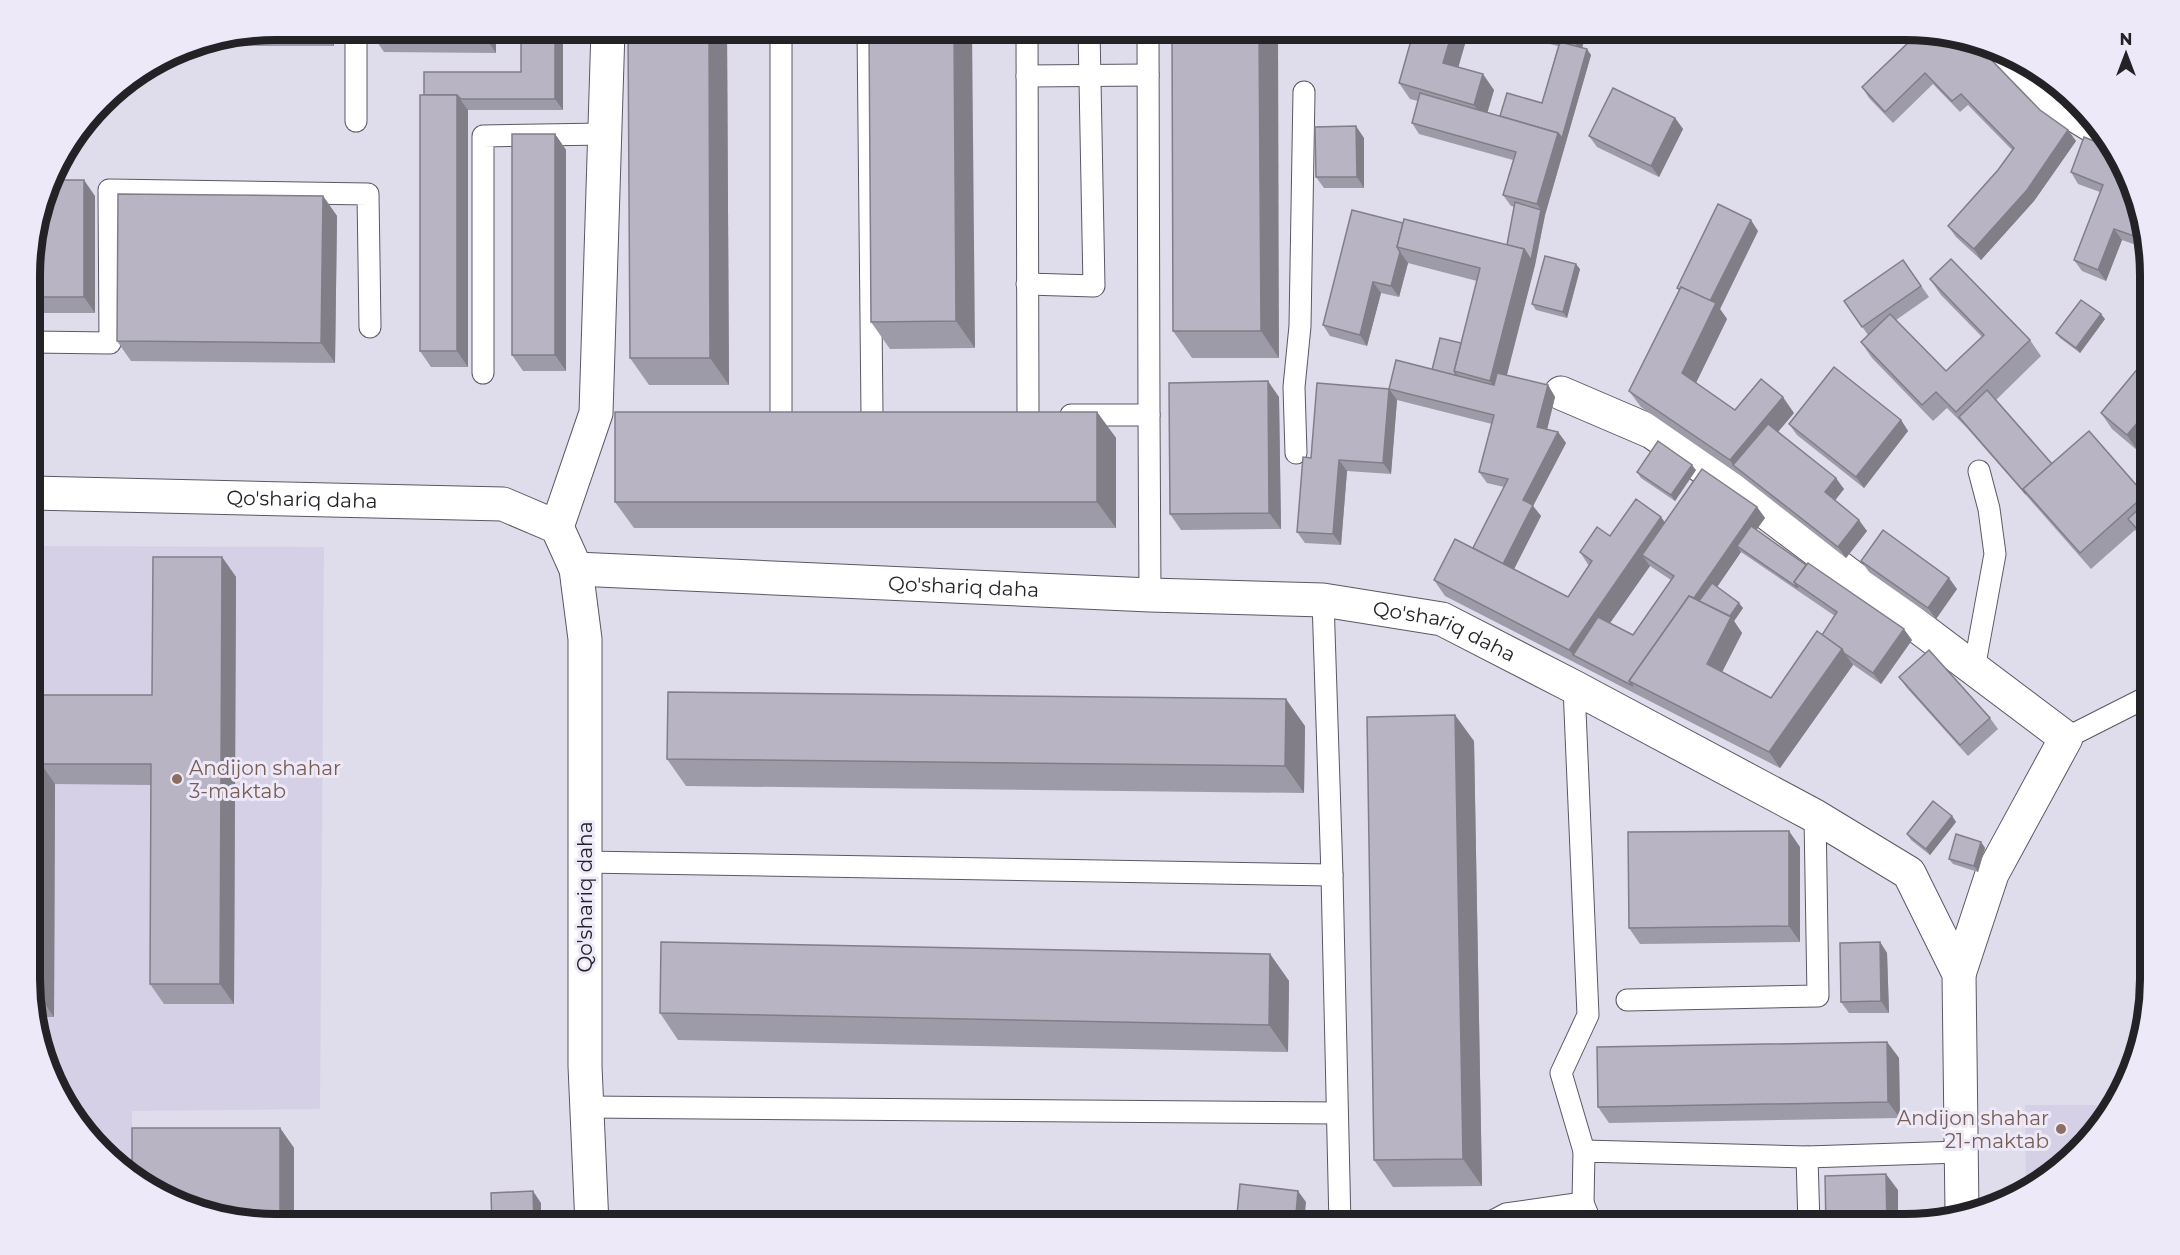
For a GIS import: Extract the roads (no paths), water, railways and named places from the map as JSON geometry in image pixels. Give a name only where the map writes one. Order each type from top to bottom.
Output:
[{"type":"street","points":[[557,527],[608,413],[605,134],[608,40]]},
{"type":"street","points":[[2003,62],[2020,82],[2079,118]]},
{"type":"street","points":[[1561,393],[1652,432],[1739,492],[2066,738],[1992,874],[1959,974]]},
{"type":"street","name":"Qo'shariq daha","points":[[40,493],[503,504],[557,527],[576,569],[585,639],[585,1066],[592,1214]]},
{"type":"street","name":"Qo'shariq daha","points":[[576,569],[1150,595],[1323,600],[1442,619],[1815,816],[1909,873],[1959,974],[1962,1207]]},
{"type":"lane","points":[[356,40],[356,121]]},
{"type":"lane","points":[[781,40],[781,414]]},
{"type":"lane","points":[[868,40],[872,414]]},
{"type":"lane","points":[[1027,40],[1028,415]]},
{"type":"lane","points":[[1027,284],[1094,286],[1089,40]]},
{"type":"lane","points":[[1148,40],[1150,595]]},
{"type":"lane","points":[[1027,76],[1148,75]]},
{"type":"lane","points":[[1296,453],[1294,387],[1299,326],[1304,92]]},
{"type":"lane","points":[[483,373],[483,136],[605,134]]},
{"type":"lane","points":[[40,342],[110,343],[109,190],[368,194],[370,327]]},
{"type":"lane","points":[[1272,388],[1294,387]]},
{"type":"lane","points":[[1148,390],[1171,390]]},
{"type":"lane","points":[[758,414],[804,414]]},
{"type":"lane","points":[[849,414],[896,414]]},
{"type":"lane","points":[[1004,415],[1149,416]]},
{"type":"lane","points":[[1974,669],[1995,554],[1989,509],[1979,471]]},
{"type":"lane","points":[[1323,600],[1340,1214]]},
{"type":"lane","points":[[1574,687],[1588,1015],[1560,1073],[1584,1151],[1583,1203],[1588,1214]]},
{"type":"lane","points":[[2066,738],[2140,701]]},
{"type":"lane","points":[[1627,1000],[1818,996],[1815,816]]},
{"type":"lane","points":[[585,862],[1332,875]]},
{"type":"lane","points":[[587,1107],[1337,1113]]},
{"type":"lane","points":[[1584,1151],[1807,1157],[1960,1152]]},
{"type":"lane","points":[[1807,1157],[1809,1214]]},
{"type":"lane","points":[[1506,1214],[1583,1203]]},
{"type":"place","name":"Andijon shahar 3-maktab","points":[[177,779]]},
{"type":"place","name":"Andijon shahar 21-maktab","points":[[2061,1129]]}]
